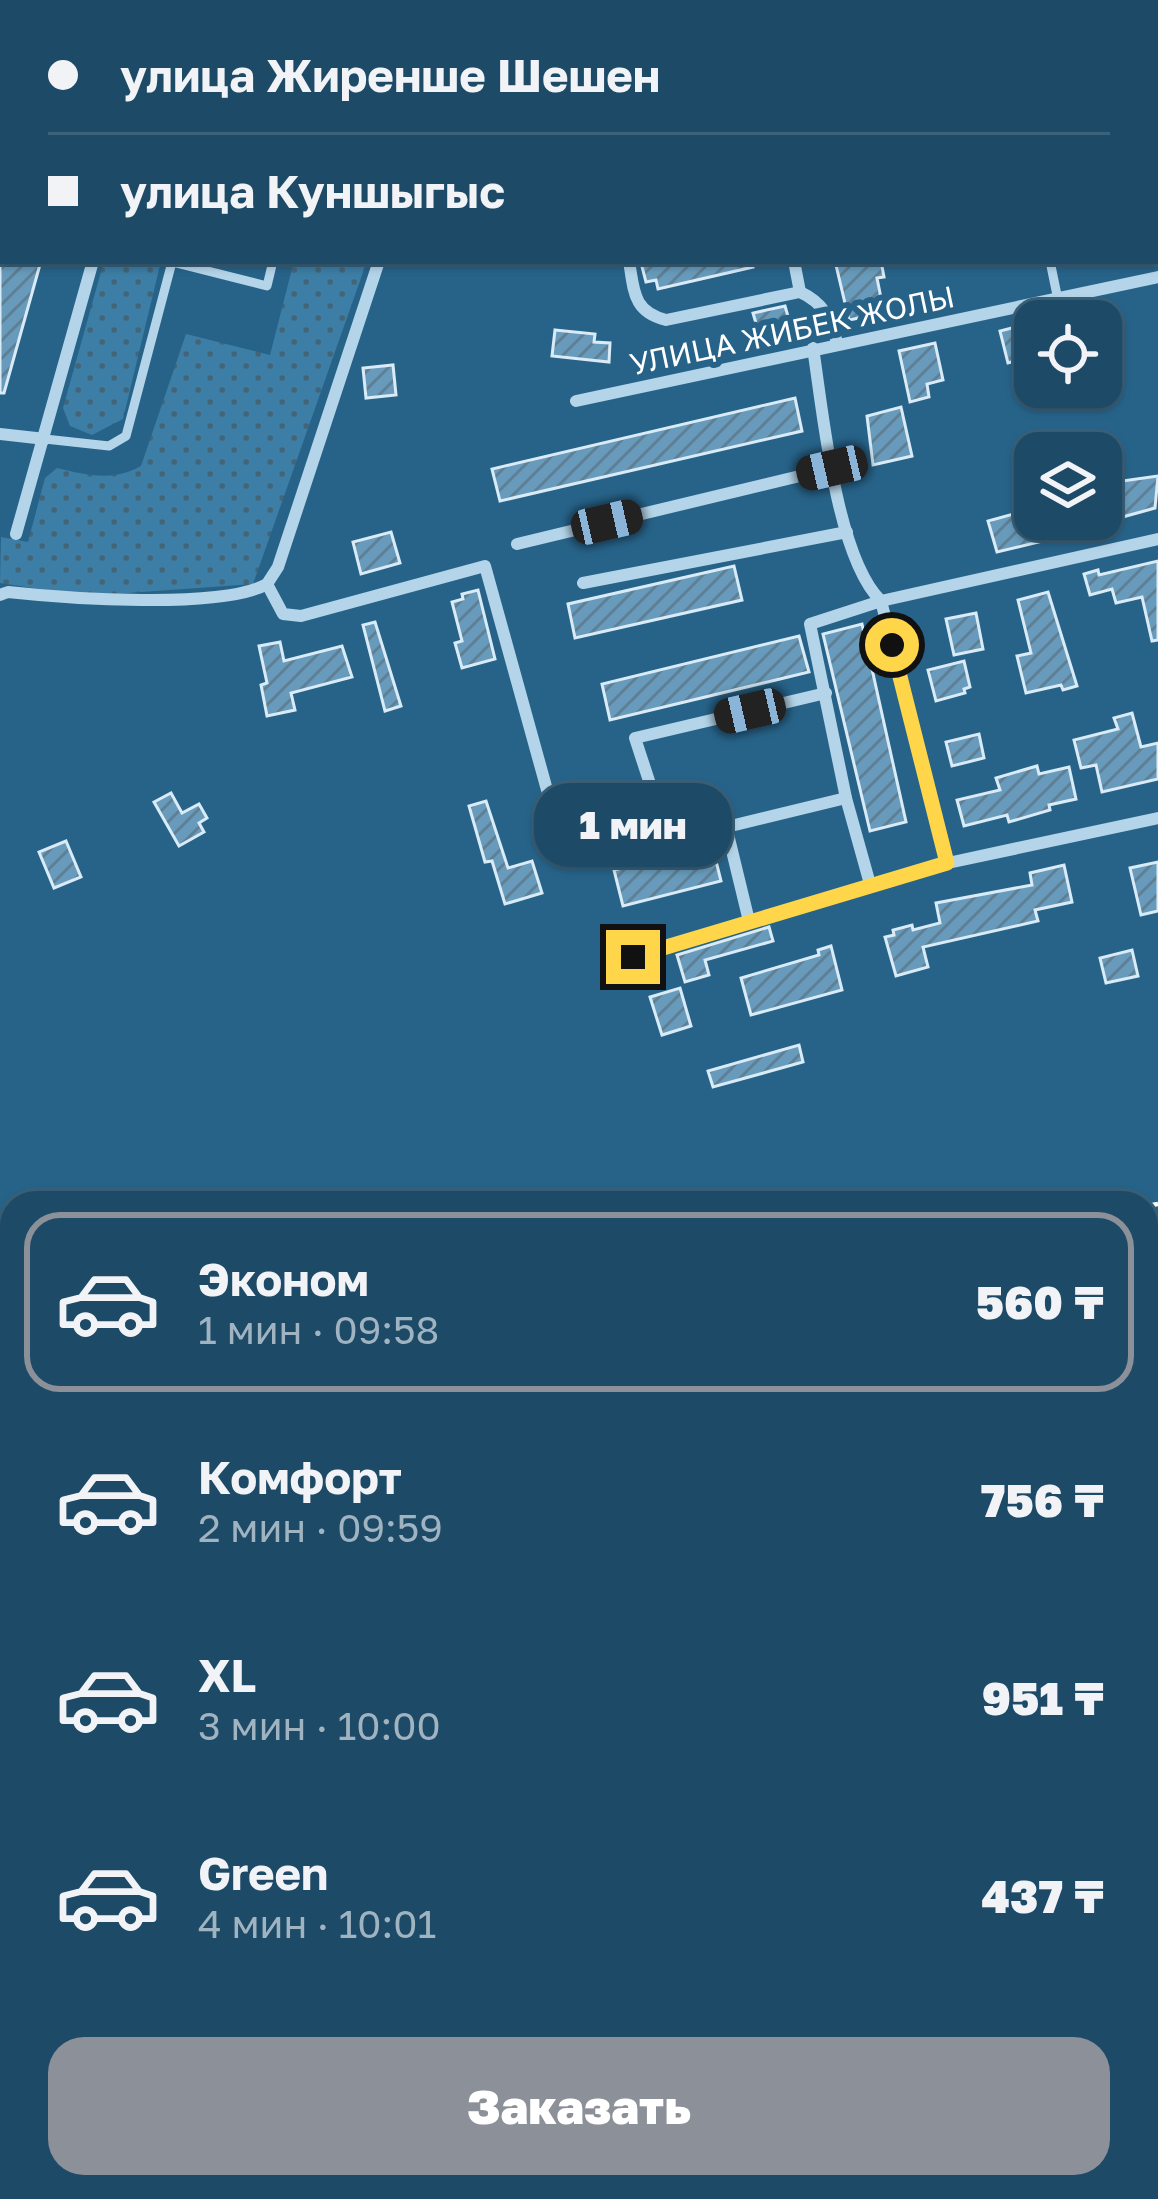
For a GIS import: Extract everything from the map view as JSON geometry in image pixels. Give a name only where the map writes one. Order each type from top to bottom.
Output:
[{"type":"street","points":[[16,534],[92,264]]},
{"type":"street","points":[[0,595],[172,599],[240,592],[267,584],[278,567],[378,264]]},
{"type":"street","points":[[629,264],[636,304],[644,313],[666,320],[800,292],[823,307],[837,344]]},
{"type":"street","points":[[795,264],[800,292]]},
{"type":"street","name":"УЛИЦА ЖИБЕК ЖОЛЫ","points":[[1058,300],[1158,277]]},
{"type":"street","name":"УЛИЦА ЖИБЕК ЖОЛЫ","points":[[577,401],[1014,309]]},
{"type":"street","points":[[813,348],[847,532],[859,573],[880,601],[947,863]]},
{"type":"street","points":[[0,434],[46,439]]},
{"type":"street","points":[[517,544],[832,468]]},
{"type":"street","points":[[583,583],[847,532]]},
{"type":"street","points":[[870,884],[846,797],[810,624],[880,601],[1158,539]]},
{"type":"street","points":[[267,584],[283,614],[301,616],[485,566],[557,826]]},
{"type":"street","points":[[668,839],[635,738],[826,693]]},
{"type":"street","points":[[624,852],[846,797]]},
{"type":"street","points":[[633,957],[947,863],[1158,818]]},
{"type":"street","points":[[726,826],[748,921]]},
{"type":"lane","points":[[46,439],[109,446],[126,436],[171,264]]},
{"type":"lane","points":[[180,264],[267,286],[272,264]]},
{"type":"lane","points":[[1051,264],[1058,300]]},
{"type":"shaded area","points":[[103,264],[160,264],[123,419],[92,435],[70,426],[63,408]]},
{"type":"shaded area","points":[[293,264],[366,264],[253,584],[86,596],[0,583],[1,537],[28,542],[45,478],[57,468],[110,476],[141,466],[186,334],[270,355]]},
{"type":"building","points":[[0,264],[40,264],[4,393],[0,393]]},
{"type":"building","points":[[641,264],[753,267],[658,289],[656,280],[646,282]]},
{"type":"building","points":[[836,264],[882,264],[884,277],[877,278],[884,313],[849,320]]},
{"type":"building","points":[[785,306],[793,334],[762,344],[753,313]]},
{"type":"building","points":[[1014,327],[1014,361],[1008,363],[1000,331]]},
{"type":"building","points":[[555,330],[595,334],[594,342],[610,343],[609,362],[552,356]]},
{"type":"building","points":[[935,343],[943,380],[927,384],[929,397],[910,402],[899,351]]},
{"type":"building","points":[[393,365],[396,395],[366,398],[363,368]]},
{"type":"building","points":[[795,398],[802,431],[500,501],[492,469]]},
{"type":"building","points":[[901,407],[912,456],[873,465],[867,416]]},
{"type":"building","points":[[1158,476],[1155,508],[1122,517],[1122,481]]},
{"type":"building","points":[[1014,514],[1014,540],[1047,540],[997,552],[988,521]]},
{"type":"building","points":[[391,532],[400,563],[361,574],[353,542]]},
{"type":"building","points":[[1158,561],[1158,640],[1152,641],[1142,597],[1116,603],[1112,589],[1090,595],[1084,574]]},
{"type":"building","points":[[734,566],[742,600],[575,638],[568,604]]},
{"type":"building","points":[[478,590],[495,659],[462,668],[455,643],[462,641],[452,602]]},
{"type":"building","points":[[1048,592],[1077,686],[1026,693],[1017,656],[1031,653],[1018,600]]},
{"type":"building","points":[[976,613],[983,649],[954,655],[946,619]]},
{"type":"building","points":[[375,622],[401,706],[385,711],[363,625]]},
{"type":"building","points":[[862,624],[906,822],[870,831],[823,634]]},
{"type":"building","points":[[799,636],[809,672],[610,720],[602,684]]},
{"type":"building","points":[[280,642],[284,661],[342,646],[352,677],[291,693],[295,710],[267,716],[261,685],[267,683],[259,646]]},
{"type":"building","points":[[964,661],[970,687],[965,693],[936,701],[928,670]]},
{"type":"building","points":[[1132,713],[1141,747],[1158,743],[1158,779],[1102,792],[1096,765],[1081,768],[1074,740],[1118,729],[1114,718]]},
{"type":"building","points":[[979,734],[984,758],[952,766],[946,742]]},
{"type":"building","points":[[1037,766],[1039,774],[1069,767],[1076,799],[1009,822],[1007,815],[964,826],[957,800],[1000,790],[996,778]]},
{"type":"building","points":[[171,793],[182,813],[199,804],[207,818],[199,823],[204,832],[179,846],[154,802]]},
{"type":"building","points":[[486,801],[508,868],[532,861],[542,893],[505,904],[492,861],[485,862],[469,806]]},
{"type":"building","points":[[66,841],[81,877],[54,888],[39,852]]},
{"type":"building","points":[[712,845],[721,881],[623,906],[614,870]]},
{"type":"building","points":[[1158,862],[1158,911],[1141,915],[1130,868]]},
{"type":"building","points":[[1064,865],[1072,902],[1035,910],[1038,921],[923,947],[928,967],[896,976],[885,937],[894,935],[893,930],[940,923],[936,903],[1032,885],[1030,873]]},
{"type":"building","points":[[769,927],[773,941],[705,960],[709,975],[685,982],[677,955]]},
{"type":"building","points":[[831,946],[842,990],[751,1015],[741,978],[819,955],[818,950]]},
{"type":"building","points":[[1132,950],[1138,976],[1106,983],[1100,958]]},
{"type":"building","points":[[680,988],[691,1026],[662,1035],[650,997]]},
{"type":"building","points":[[799,1045],[803,1062],[713,1087],[708,1071]]},
{"type":"route","points":[[633,957],[947,863],[892,645]]}]
